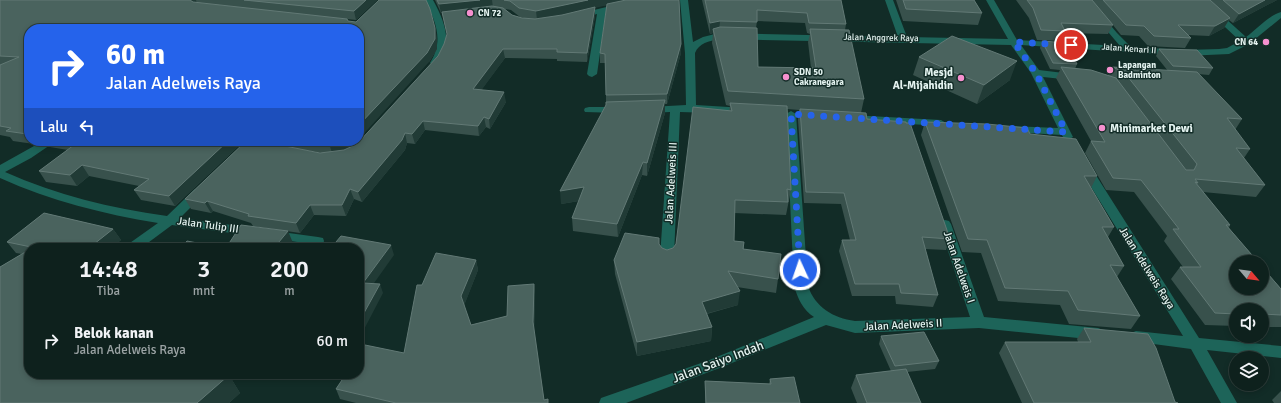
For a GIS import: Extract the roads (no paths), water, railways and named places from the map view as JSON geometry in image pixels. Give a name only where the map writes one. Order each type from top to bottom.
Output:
[{"type":"street","points":[[429,0],[441,18],[443,48],[429,71]]},
{"type":"street","points":[[569,18],[646,0]]},
{"type":"street","points":[[684,0],[690,53],[691,108]]},
{"type":"street","points":[[889,0],[900,33],[904,39]]},
{"type":"street","points":[[990,0],[1014,42],[1036,73],[1072,145]]},
{"type":"street","points":[[1085,0],[1128,49]]},
{"type":"street","points":[[1200,0],[1246,42]]},
{"type":"street","points":[[592,74],[602,11]]},
{"type":"street","name":"Jalan Kenari II","points":[[1014,42],[1185,53],[1219,52],[1228,51],[1246,42],[1272,20],[1281,15]]},
{"type":"street","name":"Jalan Anggrek Raya","points":[[690,53],[693,46],[701,41],[713,37],[726,36],[1014,42]]},
{"type":"street","points":[[1036,73],[1081,77]]},
{"type":"street","points":[[643,110],[674,110],[691,108],[753,112]]},
{"type":"street","points":[[589,110],[628,110]]},
{"type":"street","name":"Jalan Adelweis III","points":[[667,257],[674,110]]},
{"type":"street","name":"Jalan Adelweis II","points":[[791,114],[801,286],[808,303],[826,318],[841,324],[856,327],[979,322],[1110,335]]},
{"type":"street","points":[[838,117],[948,124]]},
{"type":"street","points":[[909,121],[914,136]]},
{"type":"street","points":[[1003,128],[1066,132]]},
{"type":"street","points":[[0,170],[28,156],[43,146]]},
{"type":"street","name":"Jalan Adelweis Raya","points":[[1079,157],[1093,182],[1195,343],[1229,403]]},
{"type":"street","name":"Jalan Tulip III","points":[[0,174],[21,184],[74,202],[132,214],[318,241]]},
{"type":"street","points":[[139,243],[170,220],[210,181]]},
{"type":"street","name":"Jalan Adelweis I","points":[[940,210],[979,322]]},
{"type":"street","name":"Jalan Saiyo Indah","points":[[607,403],[712,365],[826,318]]},
{"type":"street","points":[[1126,336],[1281,352]]},
{"type":"place","name":"CN 72","points":[[470,13]]},
{"type":"place","name":"CN 64","points":[[1266,42]]},
{"type":"place","name":"Lapangan Badminton","points":[[1110,70]]},
{"type":"place","name":"SDN 50 Cakranegara","points":[[786,77]]},
{"type":"place","name":"Mesjd Al-Mijahidin","points":[[961,78]]},
{"type":"place","name":"Minimarket Dewi","points":[[1102,128]]}]
